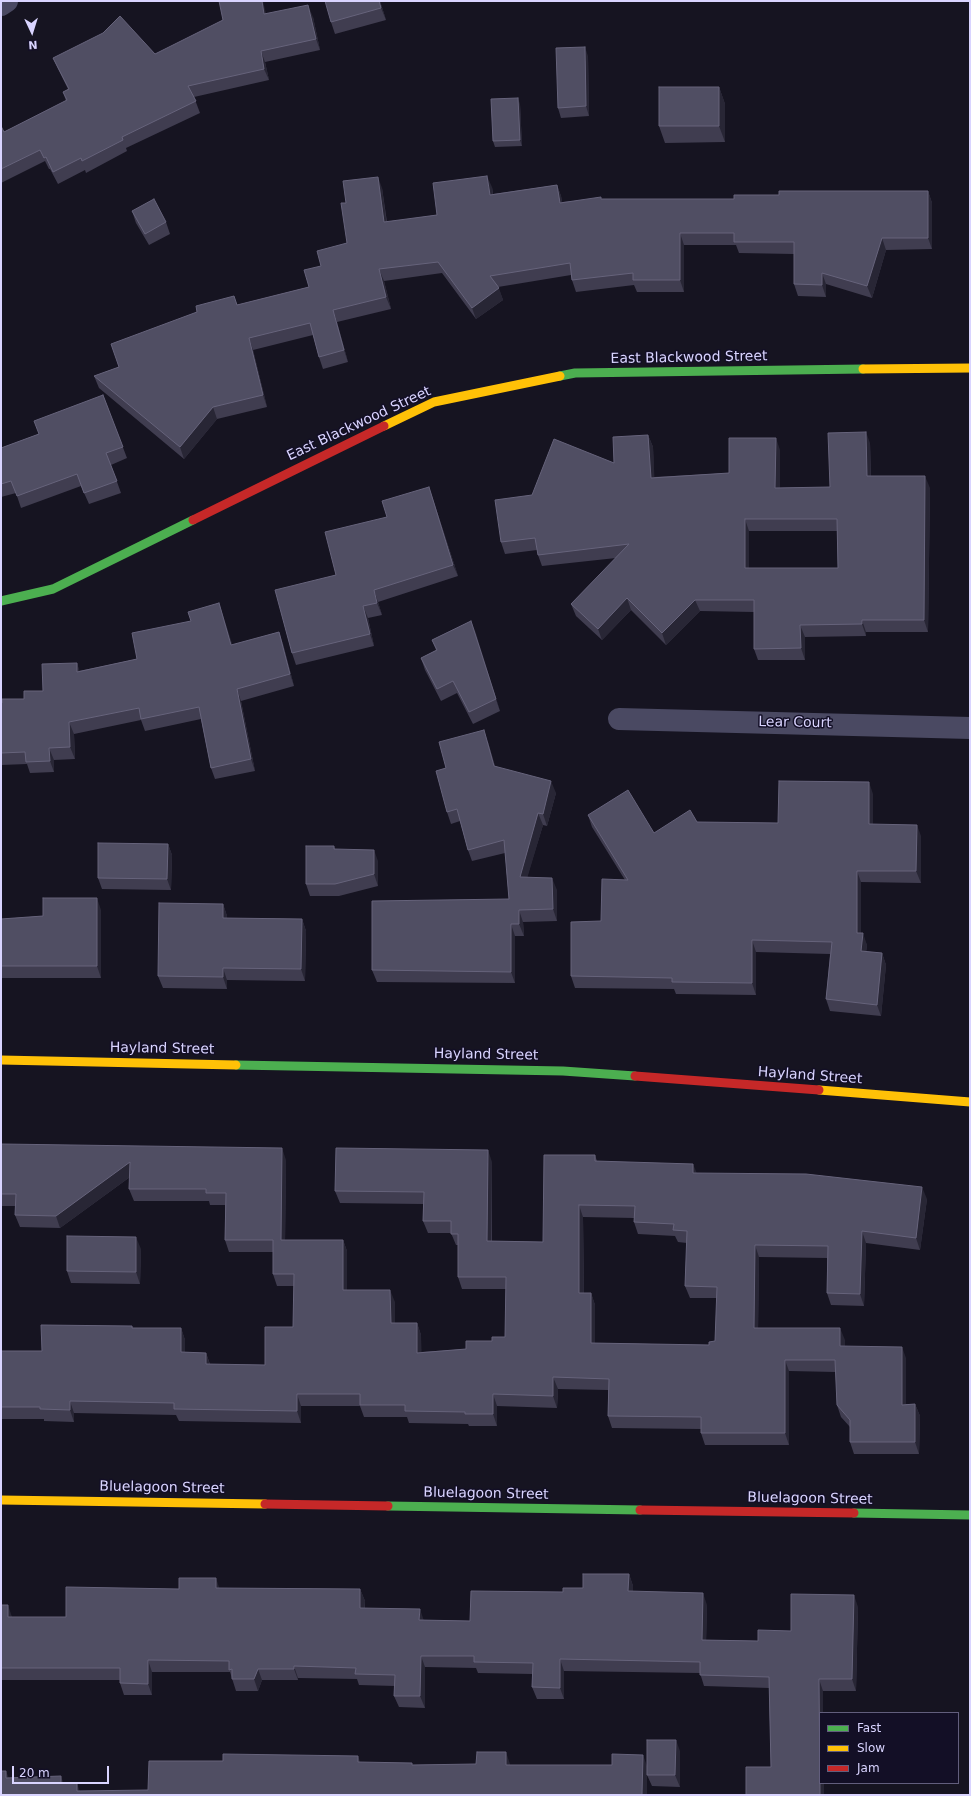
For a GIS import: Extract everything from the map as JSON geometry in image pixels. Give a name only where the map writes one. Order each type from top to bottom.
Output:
[{"type":"street","points":[[1,5],[8,1]]},
{"type":"street","name":"East Blackwood Street","points":[[1,600],[53,589],[434,402],[575,373],[970,368]]},
{"type":"street","name":"Lear Court","points":[[619,719],[970,728]]},
{"type":"street","name":"Hayland Street","points":[[1,1060],[563,1071],[970,1102]]},
{"type":"street","name":"Bluelagoon Street","points":[[1,1500],[970,1515]]},
{"type":"building","points":[[219,1],[262,1],[264,14],[308,5],[316,39],[261,51],[264,69],[188,86],[196,101],[122,137],[123,140],[82,161],[81,158],[53,172],[46,157],[44,158],[40,150],[1,169],[1,126],[4,132],[67,100],[63,92],[69,89],[53,58],[103,33],[120,16],[155,54],[223,20]]},
{"type":"building","points":[[325,1],[379,1],[381,8],[331,22]]},
{"type":"building","points":[[585,47],[586,106],[558,108],[556,48]]},
{"type":"building","points":[[659,87],[719,87],[719,126],[659,126]]},
{"type":"building","points":[[518,98],[520,140],[493,141],[491,99]]},
{"type":"building","points":[[487,176],[490,195],[557,185],[560,203],[601,197],[601,199],[734,199],[734,195],[779,195],[779,191],[928,191],[928,238],[882,238],[867,286],[822,273],[822,285],[794,284],[794,242],[734,242],[734,233],[680,233],[680,280],[633,280],[633,273],[572,280],[570,263],[490,276],[499,288],[472,308],[438,262],[379,269],[386,297],[333,310],[344,350],[319,357],[310,323],[249,338],[263,395],[213,407],[180,447],[94,376],[119,367],[111,344],[197,312],[196,306],[234,296],[237,305],[309,287],[304,270],[321,266],[317,251],[347,243],[341,203],[346,203],[343,181],[378,177],[384,222],[437,215],[433,183]]},
{"type":"building","points":[[154,199],[166,222],[145,234],[132,211]]},
{"type":"building","points":[[103,395],[123,447],[106,453],[117,481],[84,493],[77,474],[17,496],[11,481],[1,484],[1,448],[39,434],[34,421]]},
{"type":"building","points":[[866,432],[867,476],[925,476],[924,620],[862,620],[862,624],[800,625],[801,648],[754,649],[754,600],[695,600],[662,633],[627,598],[598,629],[571,604],[629,544],[538,555],[535,538],[501,542],[495,500],[532,495],[554,439],[614,463],[613,437],[648,435],[651,478],[729,473],[729,438],[776,438],[775,488],[830,487],[828,433]],"holes":[[[745,519],[837,519],[838,568],[745,568]]]},
{"type":"building","points":[[429,487],[453,565],[374,590],[377,603],[363,606],[370,634],[292,653],[275,590],[336,575],[325,532],[387,517],[382,501]]},
{"type":"building","points":[[219,603],[231,645],[279,632],[290,674],[237,689],[251,759],[211,768],[199,707],[141,719],[139,708],[69,722],[70,747],[49,748],[50,761],[26,762],[25,752],[1,753],[2,699],[24,699],[24,691],[43,691],[42,664],[77,663],[77,672],[137,659],[132,633],[191,621],[188,612]]},
{"type":"building","points":[[471,621],[496,699],[469,712],[453,681],[437,689],[421,658],[437,650],[432,640]]},
{"type":"building","points":[[484,730],[494,766],[551,781],[543,814],[538,813],[520,877],[552,878],[553,909],[519,910],[519,924],[511,924],[511,972],[372,970],[372,901],[509,899],[504,840],[468,850],[457,809],[447,812],[436,771],[446,768],[439,742]]},
{"type":"building","points":[[779,781],[869,782],[869,824],[917,825],[916,871],[857,871],[857,933],[863,933],[861,951],[882,953],[877,1005],[826,999],[832,942],[752,940],[752,983],[672,982],[672,978],[571,976],[571,922],[601,921],[602,879],[628,880],[588,815],[628,790],[654,833],[690,810],[697,822],[778,823]]},
{"type":"building","points":[[98,843],[168,844],[167,879],[98,878]]},
{"type":"building","points":[[306,846],[334,846],[334,849],[374,850],[374,874],[335,884],[306,884]]},
{"type":"building","points":[[43,898],[97,898],[97,966],[1,966],[1,919],[43,916]]},
{"type":"building","points":[[159,903],[223,904],[223,918],[302,919],[301,969],[223,968],[223,977],[158,976]]},
{"type":"building","points":[[1,1144],[282,1148],[281,1240],[343,1240],[343,1290],[390,1290],[391,1323],[417,1323],[417,1353],[466,1349],[466,1341],[492,1341],[492,1337],[505,1337],[506,1277],[458,1277],[458,1234],[451,1234],[451,1221],[423,1221],[424,1192],[335,1191],[336,1148],[488,1150],[487,1241],[543,1242],[544,1155],[595,1155],[595,1161],[693,1164],[693,1173],[806,1174],[922,1187],[916,1238],[862,1231],[860,1294],[827,1293],[828,1246],[755,1245],[754,1328],[840,1328],[840,1346],[902,1347],[902,1405],[915,1404],[915,1442],[850,1442],[850,1420],[837,1405],[835,1360],[785,1360],[785,1433],[701,1433],[701,1417],[608,1416],[609,1379],[553,1377],[553,1396],[493,1394],[493,1414],[405,1411],[405,1405],[360,1405],[360,1394],[297,1394],[297,1411],[174,1409],[174,1403],[70,1401],[70,1410],[40,1409],[40,1407],[1,1407],[1,1351],[42,1351],[41,1325],[181,1328],[181,1352],[206,1353],[206,1364],[265,1365],[265,1327],[293,1327],[294,1274],[273,1274],[273,1240],[225,1240],[226,1193],[206,1193],[206,1189],[129,1189],[130,1162],[56,1216],[15,1215],[16,1194],[1,1194]],"holes":[[[579,1205],[635,1206],[634,1222],[674,1224],[673,1230],[687,1231],[685,1286],[717,1287],[715,1341],[709,1342],[709,1345],[591,1343],[591,1293],[579,1293]]]},
{"type":"building","points":[[67,1236],[136,1237],[136,1272],[67,1271]]},
{"type":"building","points":[[583,1574],[629,1574],[628,1591],[703,1593],[702,1640],[758,1641],[758,1630],[791,1631],[791,1594],[854,1595],[852,1679],[819,1679],[820,1795],[746,1795],[746,1767],[771,1767],[769,1677],[700,1675],[700,1662],[560,1659],[560,1688],[532,1687],[533,1663],[474,1662],[474,1656],[421,1656],[420,1696],[394,1696],[395,1675],[355,1674],[356,1668],[294,1666],[294,1669],[258,1669],[254,1679],[232,1679],[232,1669],[229,1670],[229,1661],[148,1660],[148,1684],[120,1683],[120,1668],[1,1668],[1,1605],[8,1605],[8,1617],[66,1617],[66,1587],[179,1589],[179,1578],[216,1578],[216,1588],[360,1589],[360,1608],[420,1609],[419,1620],[470,1621],[471,1591],[563,1592],[563,1588],[583,1588]]},
{"type":"building","points":[[647,1740],[676,1740],[675,1775],[647,1775]]},
{"type":"building","points":[[477,1752],[506,1752],[506,1765],[612,1765],[612,1754],[643,1755],[642,1795],[1,1795],[1,1771],[6,1771],[6,1778],[61,1776],[61,1783],[77,1783],[77,1791],[148,1790],[149,1761],[223,1761],[223,1754],[358,1756],[358,1762],[412,1763],[412,1765],[476,1764]]},
{"type":"traffic: fast","points":[[560,376],[575,373],[863,369]]},
{"type":"traffic: fast","points":[[1,601],[53,589],[193,520]]},
{"type":"traffic: fast","points":[[236,1065],[563,1071],[635,1076]]},
{"type":"traffic: fast","points":[[388,1506],[640,1510]]},
{"type":"traffic: fast","points":[[854,1513],[970,1515]]},
{"type":"traffic: slow","points":[[863,369],[970,368]]},
{"type":"traffic: slow","points":[[384,426],[434,402],[560,376]]},
{"type":"traffic: slow","points":[[1,1060],[236,1065]]},
{"type":"traffic: slow","points":[[819,1090],[970,1102]]},
{"type":"traffic: slow","points":[[1,1500],[265,1504]]},
{"type":"traffic: jam","points":[[193,520],[384,426]]},
{"type":"traffic: jam","points":[[635,1076],[819,1090]]},
{"type":"traffic: jam","points":[[265,1504],[388,1506]]},
{"type":"traffic: jam","points":[[640,1510],[854,1513]]}]
